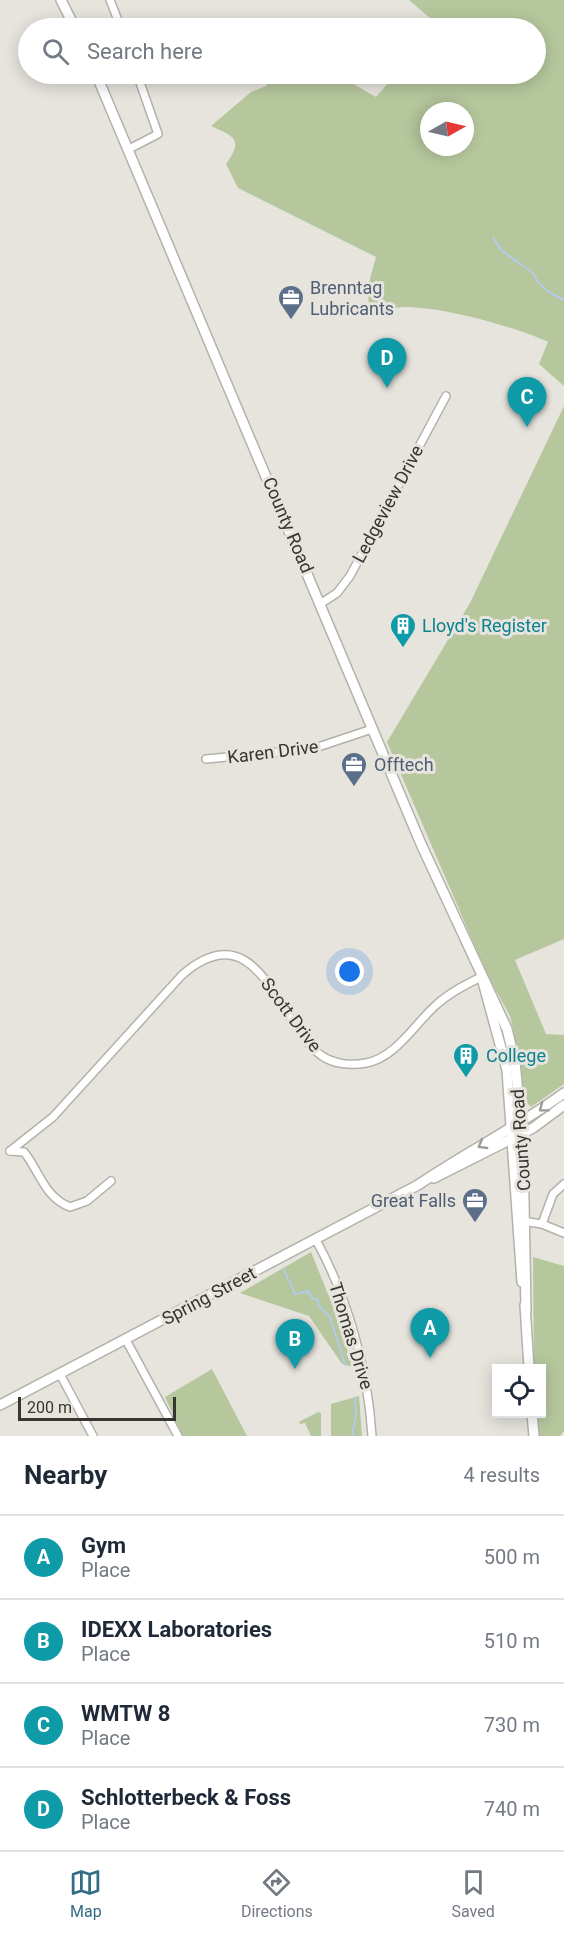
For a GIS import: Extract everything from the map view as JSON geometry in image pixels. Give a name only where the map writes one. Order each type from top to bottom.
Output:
[{"type":"main road","points":[[61,0],[70,18]]},
{"type":"main road","name":"County Road","points":[[100,84],[372,729],[507,1029],[515,1062],[522,1123],[521,1221]]},
{"type":"main road","name":"County Road","points":[[482,977],[507,1070],[521,1221],[530,1364]]},
{"type":"main road","name":"Spring Street","points":[[418,1185],[451,1162],[522,1123],[564,1093]]},
{"type":"main road","name":"Spring Street","points":[[0,1405],[418,1185],[455,1170],[522,1134],[564,1105]]},
{"type":"main road","points":[[532,1418],[534,1436]]},
{"type":"street","points":[[110,0],[118,18]]},
{"type":"street","points":[[129,149],[158,134],[140,84]]},
{"type":"street","name":"Ledgeview Drive","points":[[320,604],[337,593],[350,576],[446,396]]},
{"type":"street","name":"Karen Drive","points":[[206,759],[312,749],[372,729]]},
{"type":"street","name":"Scott Drive","points":[[111,1181],[87,1201],[70,1207],[41,1183],[33,1163],[24,1152],[10,1151],[52,1117],[182,975],[195,964],[212,957],[225,956],[242,960],[257,969],[310,1045],[332,1061],[348,1065],[367,1063],[384,1056],[435,1005],[450,993],[482,977]]},
{"type":"street","points":[[542,1224],[553,1194],[564,1184]]},
{"type":"street","points":[[521,1221],[542,1224],[564,1233]]},
{"type":"street","name":"Thomas Drive","points":[[316,1240],[335,1282],[361,1364],[368,1389],[372,1436]]},
{"type":"street","points":[[126,1340],[178,1436]]},
{"type":"street","points":[[60,1374],[93,1436]]},
{"type":"green space","points":[[409,0],[564,0],[564,386],[539,364],[548,342],[533,336],[478,318],[438,310],[401,307],[369,316],[368,286],[376,257],[238,188],[226,164],[234,149],[234,140],[226,133],[211,126],[251,92],[268,84],[353,84],[376,97],[387,84],[546,84],[546,18],[430,18]]},
{"type":"green space","points":[[564,406],[564,939],[515,960],[546,1034],[564,1035],[564,1084],[531,1107],[525,1101],[520,1058],[510,1016],[487,974],[387,742],[470,603]]},
{"type":"green space","points":[[311,1252],[332,1304],[353,1367],[342,1364],[309,1316],[240,1293]]},
{"type":"green space","points":[[533,1257],[564,1266],[564,1431],[560,1436],[537,1436],[536,1418],[546,1418],[546,1364],[534,1364]]},
{"type":"green space","points":[[212,1369],[247,1436],[183,1436],[165,1397]]},
{"type":"green space","points":[[359,1396],[362,1436],[331,1436],[331,1404]]},
{"type":"green space","points":[[318,1412],[321,1413],[321,1436],[311,1436],[305,1423],[300,1424],[299,1422]]},
{"type":"waterway","points":[[493,238],[502,251],[533,273],[538,282],[549,292],[564,300]]},
{"type":"waterway","points":[[283,1268],[295,1294],[308,1291],[313,1299],[318,1300],[318,1305],[330,1317],[345,1365]]},
{"type":"waterway","points":[[352,1436],[356,1415],[355,1397]]},
{"type":"place","name":"Brenntag Lubricants","points":[[291,321]]},
{"type":"place","name":"Schlotterbeck & Foss","points":[[387,388]]},
{"type":"place","name":"WMTW 8","points":[[527,427]]},
{"type":"place","name":"Lloyd's Register","points":[[403,649]]},
{"type":"place","name":"Offtech","points":[[354,788]]},
{"type":"place","name":"College","points":[[466,1079]]},
{"type":"place","name":"Great Falls","points":[[475,1224]]},
{"type":"place","name":"Gym","points":[[430,1358]]},
{"type":"place","name":"IDEXX Laboratories","points":[[295,1369]]}]
